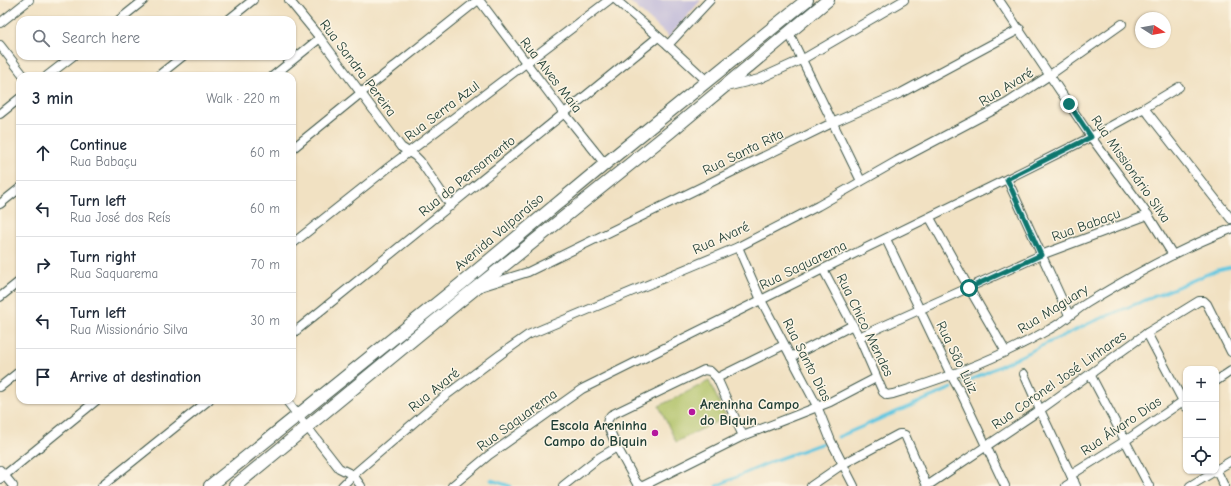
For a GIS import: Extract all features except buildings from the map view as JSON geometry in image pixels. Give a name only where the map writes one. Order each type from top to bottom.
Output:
[{"type":"main road","name":"Avenida Valparaíso","points":[[210,486],[468,278],[626,146],[807,0]]},
{"type":"main road","name":"Avenida Valparaíso","points":[[235,486],[474,289],[724,87],[828,0]]},
{"type":"main road","points":[[626,146],[636,158]]},
{"type":"street","points":[[0,23],[29,0]]},
{"type":"street","points":[[124,16],[144,0]]},
{"type":"street","points":[[233,16],[253,0]]},
{"type":"street","name":"Rua Sandra Pereira","points":[[289,0],[320,38],[401,147],[420,161],[451,206]]},
{"type":"street","points":[[296,146],[478,0]]},
{"type":"street","name":"Rua Alves Maia","points":[[478,0],[564,114],[605,164]]},
{"type":"street","name":"Rua Serra Azul","points":[[296,241],[409,152],[609,0]]},
{"type":"street","points":[[616,0],[668,44],[707,81]]},
{"type":"street","points":[[668,44],[710,0]]},
{"type":"street","points":[[724,87],[759,79],[802,59],[904,0]]},
{"type":"street","name":"Rua Missionário Silva","points":[[999,0],[1091,137],[1148,215],[1173,255]]},
{"type":"street","name":"Rua Avaré","points":[[343,486],[353,475],[445,396],[528,335],[738,246],[818,206],[861,181],[1007,103],[1050,75],[1122,24]]},
{"type":"street","name":"Rua Santa Rita","points":[[474,289],[528,272],[832,123],[902,93],[1020,30]]},
{"type":"street","points":[[789,33],[861,181]]},
{"type":"street","name":"Rua do Pensamento","points":[[296,331],[658,37]]},
{"type":"street","points":[[296,57],[320,38]]},
{"type":"street","points":[[0,45],[21,72]]},
{"type":"street","points":[[52,72],[68,60]]},
{"type":"street","points":[[163,72],[178,60]]},
{"type":"street","points":[[278,72],[293,60]]},
{"type":"street","name":"Rua Saquarema","points":[[452,486],[489,455],[582,390],[1091,137],[1179,87]]},
{"type":"street","points":[[0,114],[16,101]]},
{"type":"street","points":[[1144,108],[1231,219]]},
{"type":"street","points":[[1007,179],[1069,315]]},
{"type":"street","points":[[0,204],[16,191]]},
{"type":"street","name":"Rua Babaçu","points":[[859,337],[920,311],[1041,255],[1148,215]]},
{"type":"street","points":[[930,218],[1006,352]]},
{"type":"street","name":"Rua Maguary","points":[[883,392],[887,395],[893,394],[951,375],[1006,352],[1051,329],[1069,315],[1103,294],[1173,255],[1231,230]]},
{"type":"street","name":"Rua São Luiz","points":[[886,239],[1005,486]]},
{"type":"street","name":"Rua Santo Dias","points":[[738,246],[761,300],[817,406],[831,441],[854,486]]},
{"type":"street","name":"Rua Chico Mendes","points":[[823,269],[859,337],[883,392]]},
{"type":"street","points":[[0,297],[16,284]]},
{"type":"street","name":"Rua Coronel José Linhares","points":[[927,486],[1040,410],[1147,333],[1199,301],[1204,301],[1207,304],[1231,352]]},
{"type":"street","points":[[790,357],[853,326]]},
{"type":"street","points":[[1147,333],[1183,398]]},
{"type":"street","points":[[716,378],[784,345]]},
{"type":"street","points":[[743,436],[716,378],[710,371],[704,370],[611,415],[607,424],[617,447],[636,482],[641,486],[743,436],[836,399],[876,378]]},
{"type":"street","points":[[1219,379],[1231,371]]},
{"type":"street","points":[[0,387],[16,374]]},
{"type":"street","points":[[1024,374],[1074,481]]},
{"type":"street","points":[[1090,374],[1149,486]]},
{"type":"street","name":"Rua Álvaro Dias","points":[[1066,486],[1125,441],[1183,403]]},
{"type":"street","points":[[13,486],[1,474],[92,404]]},
{"type":"street","points":[[102,486],[204,404]]},
{"type":"street","points":[[289,404],[339,468],[353,475],[361,486]]},
{"type":"street","points":[[812,486],[843,464],[899,434],[902,434],[905,435],[927,486]]},
{"type":"street","points":[[563,486],[596,459],[617,447]]},
{"type":"street","points":[[1219,468],[1231,461]]},
{"type":"street","points":[[339,468],[343,486]]},
{"type":"street","points":[[1190,486],[1210,474]]},
{"type":"street","points":[[1218,474],[1224,486]]},
{"type":"shaded area","points":[[628,0],[701,0],[669,37]]},
{"type":"green space","name":"Areninha Campo do Biquin","points":[[709,381],[726,417],[676,442],[659,406]]},
{"type":"waterway","points":[[964,383],[1092,322],[1217,270],[1231,267]]},
{"type":"waterway","points":[[838,437],[952,388]]},
{"type":"waterway","points":[[716,486],[773,461],[826,442]]},
{"type":"waterway","points":[[491,480],[510,486]]},
{"type":"place","name":"Areninha Campo do Biquin","points":[[692,412]]},
{"type":"place","name":"Escola Areninha Campo do Biquin","points":[[655,433]]},
{"type":"route","points":[[969,288],[1041,255],[1007,179],[1091,137],[1080,118],[1069,104]]}]
